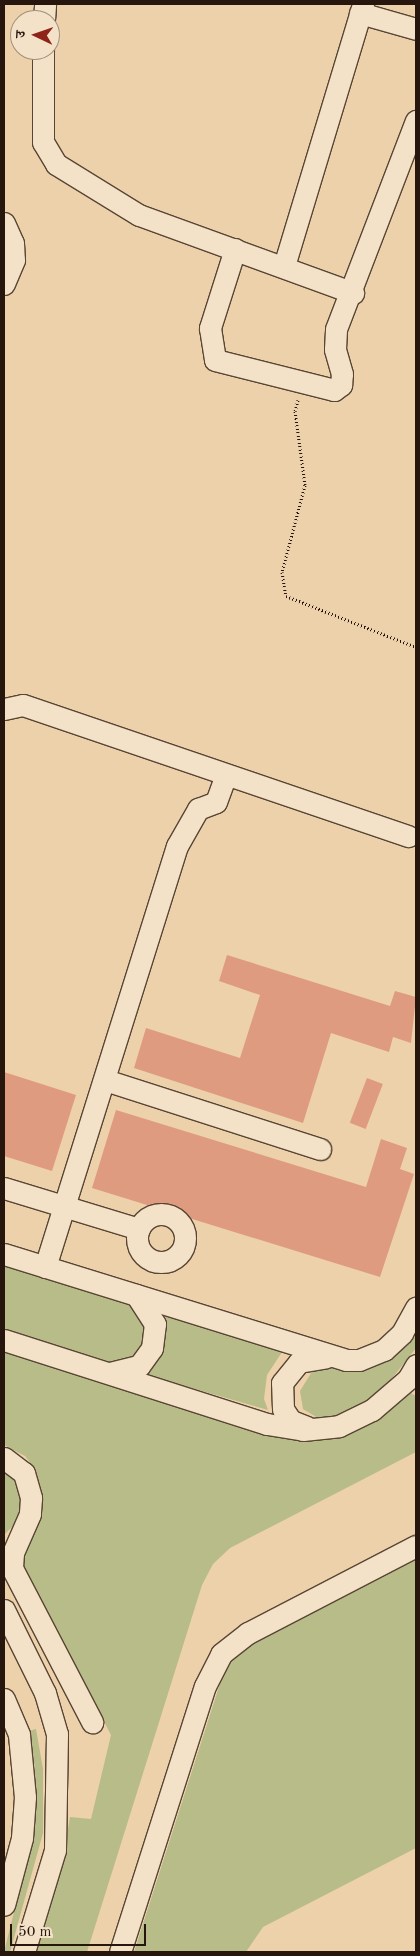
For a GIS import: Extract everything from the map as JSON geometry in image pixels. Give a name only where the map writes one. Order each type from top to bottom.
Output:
[{"type":"lane","points":[[284,266],[362,9],[416,29]]},
{"type":"lane","points":[[43,60],[43,142],[56,164],[139,215],[284,266],[353,293]]},
{"type":"lane","points":[[235,249],[213,318],[211,352],[222,365],[302,385],[334,390],[341,385],[335,336],[353,293],[416,121]]},
{"type":"lane","points":[[4,284],[14,260],[5,223]]},
{"type":"lane","points":[[4,709],[23,705],[224,777],[408,836]]},
{"type":"lane","points":[[45,1267],[66,1207],[177,846],[198,809],[216,802],[224,777]]},
{"type":"lane","points":[[105,1080],[320,1149]]},
{"type":"lane","points":[[4,1188],[139,1229]]},
{"type":"lane","points":[[4,1254],[330,1357],[359,1360],[378,1353],[402,1333],[416,1308]]},
{"type":"lane","points":[[109,1373],[130,1371],[152,1348],[151,1312],[136,1295]]},
{"type":"lane","points":[[4,1340],[267,1424],[320,1430],[372,1410],[414,1376]]},
{"type":"lane","points":[[320,1430],[291,1421],[283,1409],[282,1383],[298,1362],[330,1357]]},
{"type":"lane","points":[[4,1458],[24,1473],[29,1485],[30,1514],[25,1529],[8,1548],[4,1574]]},
{"type":"lane","points":[[120,1952],[205,1686],[221,1654],[248,1633],[416,1546]]},
{"type":"lane","points":[[8,1548],[12,1568],[92,1722]]},
{"type":"lane","points":[[24,1952],[54,1850],[56,1760],[52,1712],[5,1618],[32,1607]]},
{"type":"lane","points":[[4,1641],[23,1675],[56,1760]]},
{"type":"lane","points":[[4,1699],[19,1735],[25,1798],[22,1838],[4,1905]]},
{"type":"path","points":[[302,385],[295,411],[305,485],[282,572],[286,596],[416,648]]},
{"type":"green space","points":[[4,1262],[129,1302],[145,1318],[146,1341],[132,1360],[106,1365],[4,1332]]},
{"type":"green space","points":[[166,1315],[282,1352],[267,1375],[264,1399],[268,1410],[146,1375],[164,1345]]},
{"type":"green space","points":[[416,1327],[416,1348],[378,1396],[341,1416],[318,1418],[303,1409],[300,1391],[313,1370]]},
{"type":"green space","points":[[4,1351],[283,1439],[334,1439],[379,1420],[409,1392],[416,1396],[416,1452],[230,1548],[213,1564],[202,1585],[87,1952],[37,1952],[62,1866],[70,1817],[91,1819],[111,1735],[21,1562],[40,1511],[41,1489],[35,1469],[25,1456],[4,1445]]},
{"type":"green space","points":[[4,1469],[16,1481],[22,1500],[18,1521],[4,1535]]},
{"type":"green space","points":[[416,1556],[416,1848],[263,1927],[246,1952],[134,1952],[225,1668],[249,1643]]},
{"type":"green space","points":[[36,1729],[43,1769],[43,1833],[10,1952],[4,1952],[34,1832],[35,1769],[29,1731]]},
{"type":"building","points":[[227,955],[390,1006],[395,991],[416,997],[411,1043],[393,1037],[389,1052],[331,1033],[303,1123],[134,1068],[146,1028],[240,1058],[260,995],[219,981]]},
{"type":"building","points":[[4,1072],[76,1095],[52,1171],[4,1156]]},
{"type":"building","points":[[367,1078],[383,1084],[366,1129],[350,1123]]},
{"type":"building","points":[[116,1110],[366,1187],[381,1139],[407,1148],[400,1169],[414,1174],[380,1277],[92,1188]]}]
